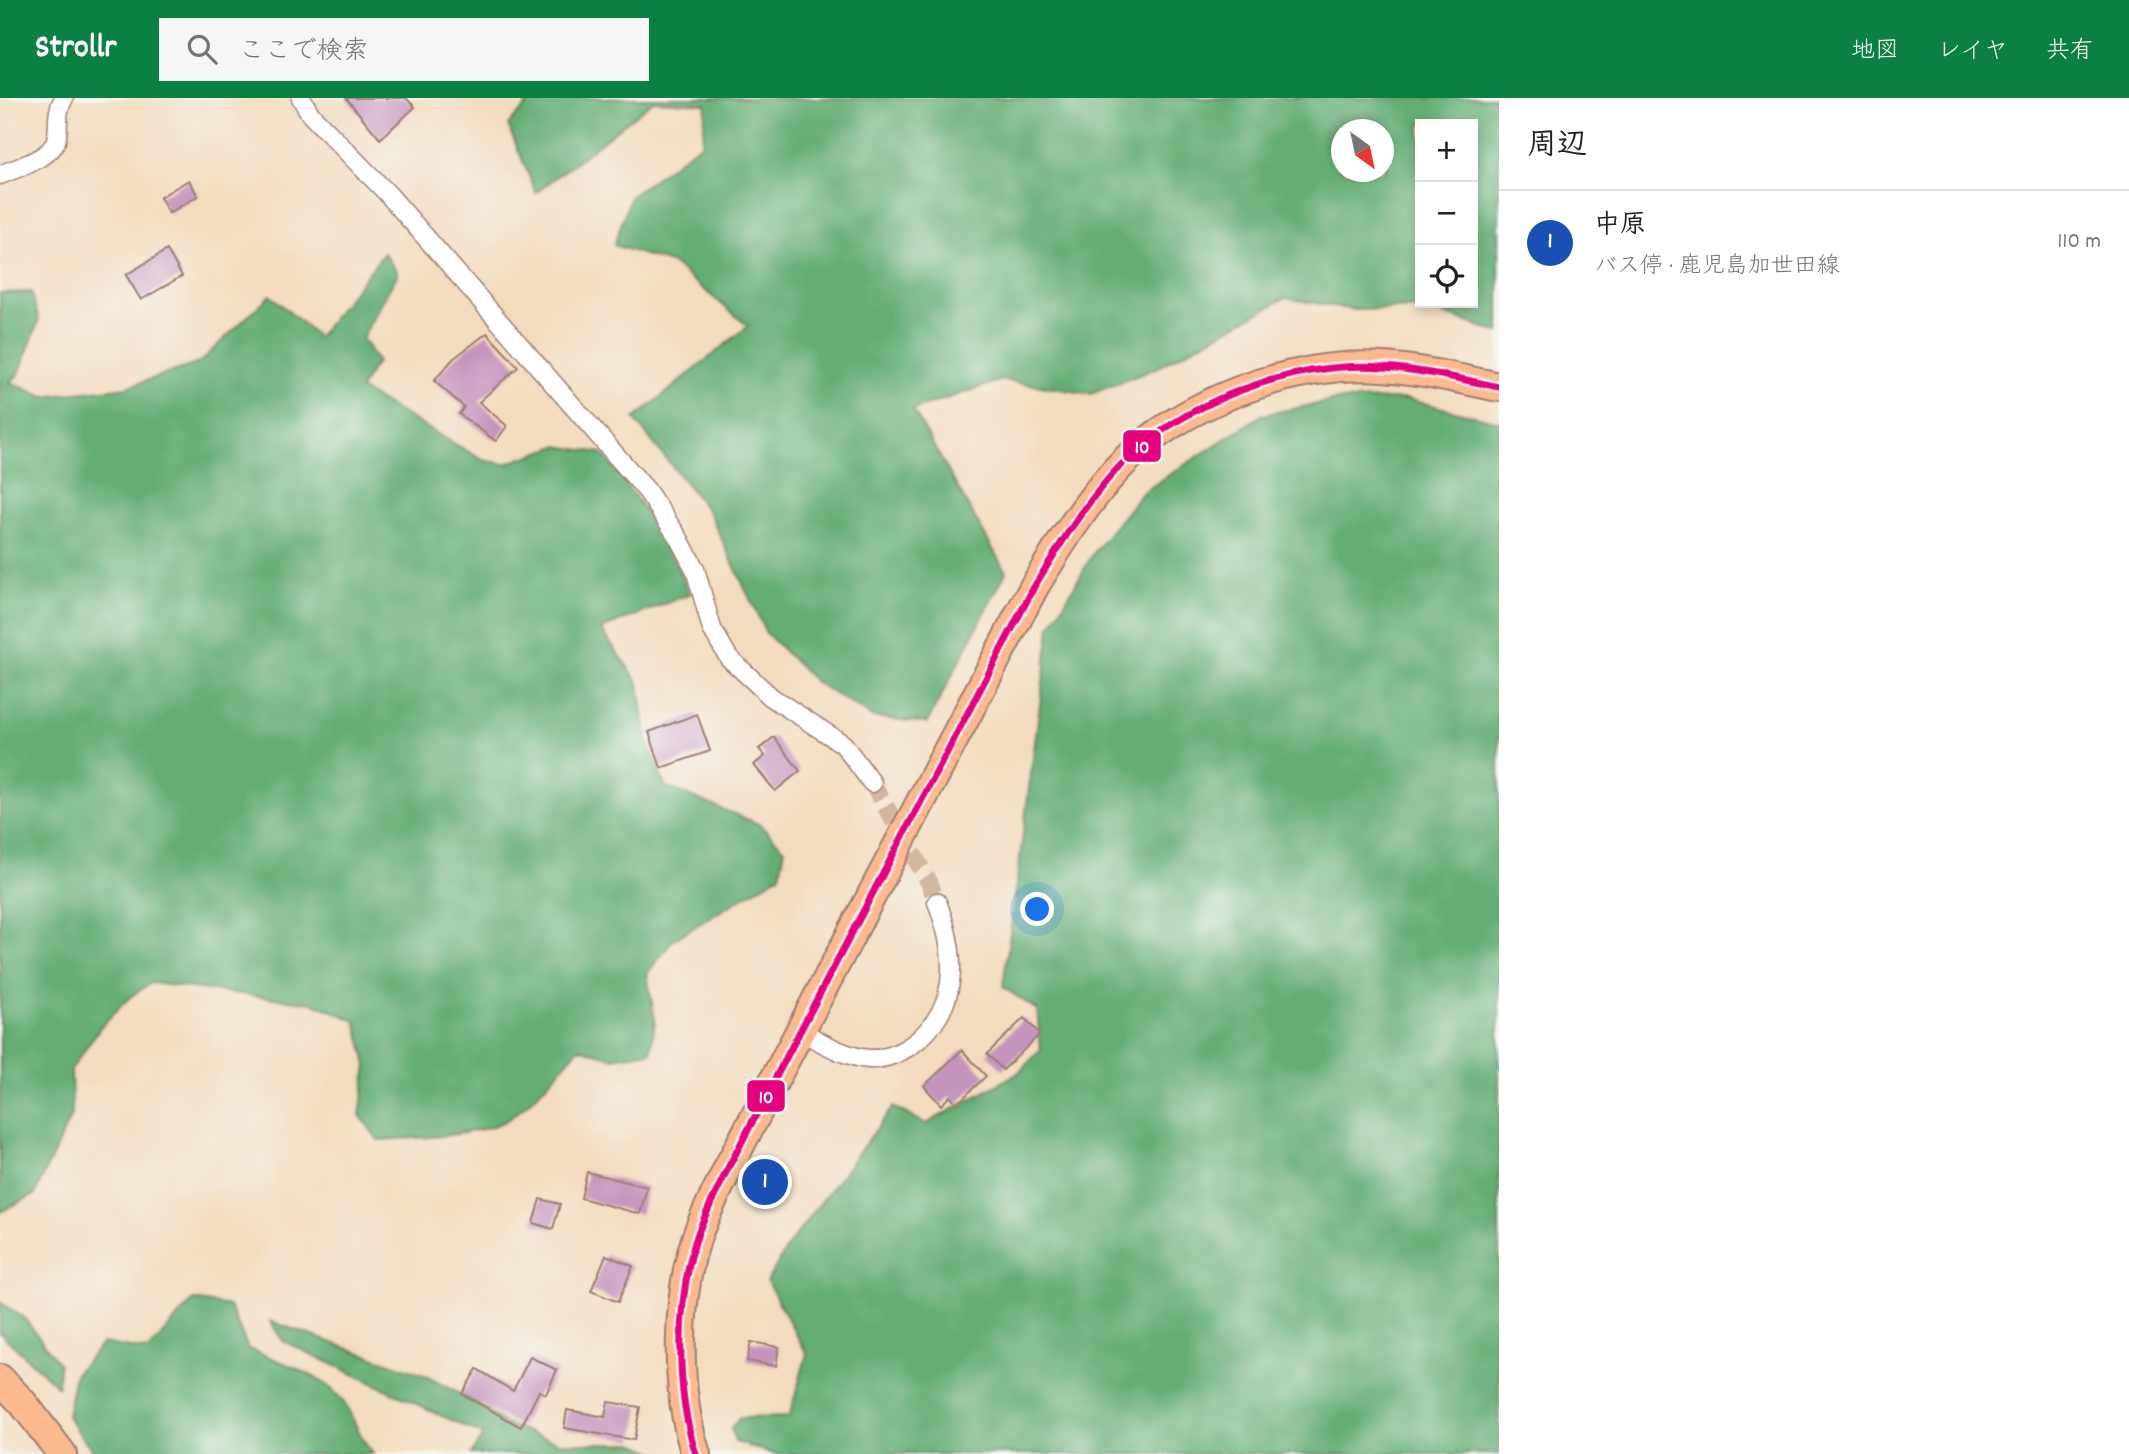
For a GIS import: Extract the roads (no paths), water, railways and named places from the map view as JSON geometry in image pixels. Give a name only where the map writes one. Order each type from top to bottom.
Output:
[{"type":"main road","points":[[696,1454],[685,1403],[681,1311],[697,1235],[728,1168],[800,1031],[1034,587],[1063,539],[1118,467],[1159,433],[1210,403],[1260,383],[1311,371],[1382,367],[1440,374],[1499,387]]},
{"type":"main road","points":[[0,1379],[23,1403],[62,1454]]},
{"type":"street","points":[[0,175],[49,153],[57,139],[58,108],[64,98]]},
{"type":"street","points":[[301,98],[311,115],[387,193],[647,491],[678,537],[695,569],[712,629],[729,658],[771,697],[843,744],[872,783]]},
{"type":"street","points":[[800,1031],[840,1051],[870,1059],[899,1053],[931,1029],[947,1003],[952,979],[952,953],[937,902]]},
{"type":"tunnel","points":[[872,783],[929,882],[937,902]]},
{"type":"place","name":"中原","points":[[765,1182]]}]
